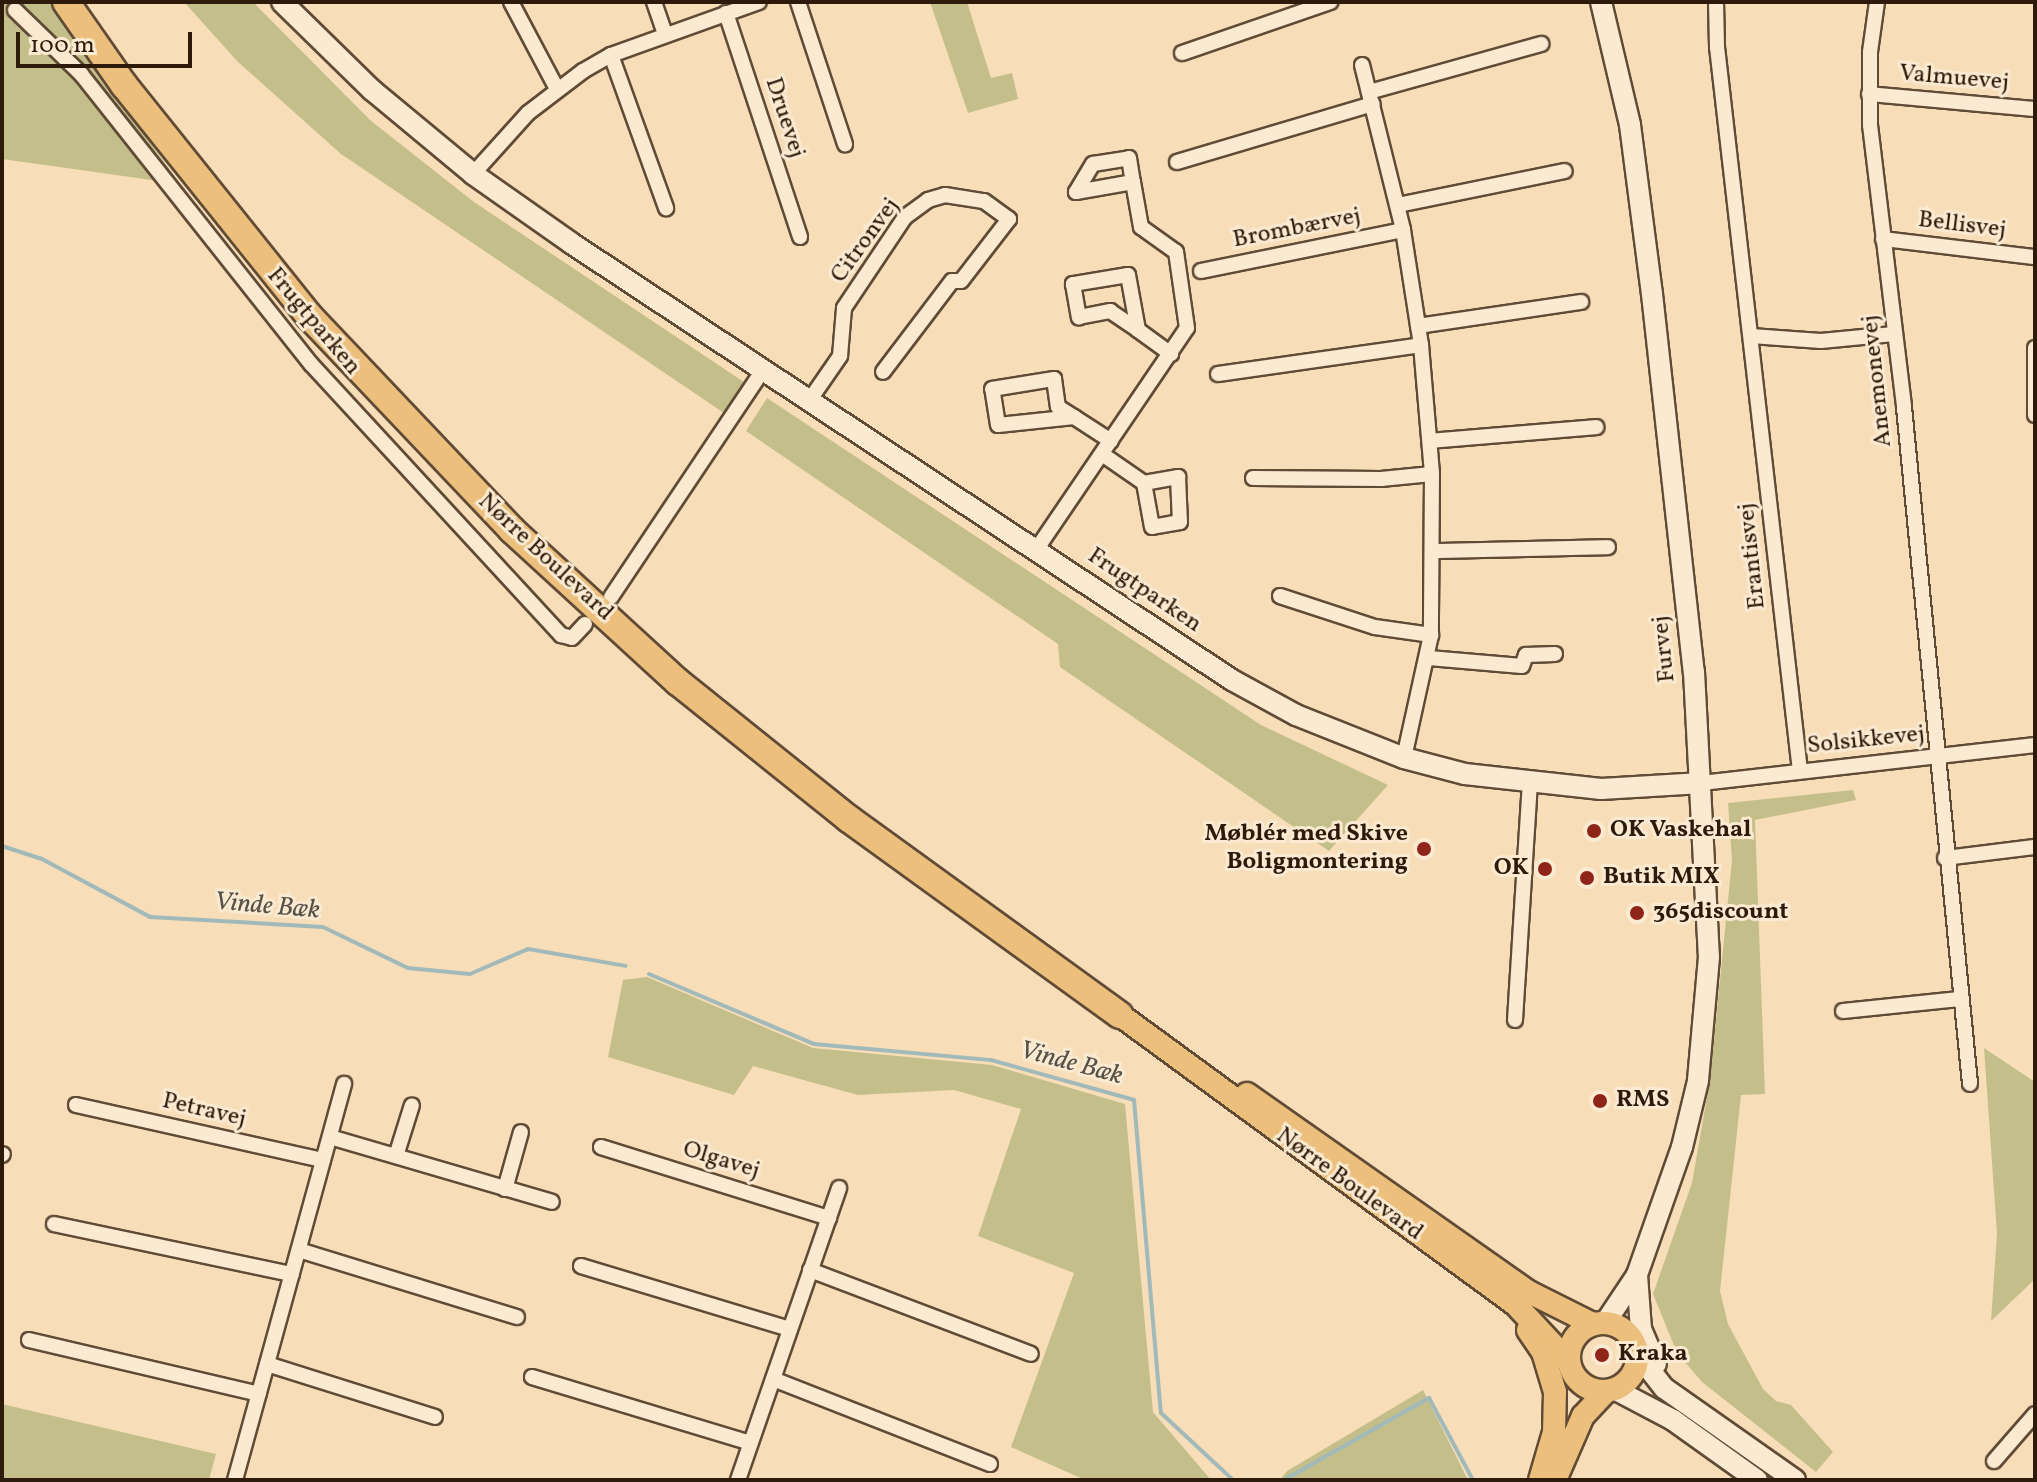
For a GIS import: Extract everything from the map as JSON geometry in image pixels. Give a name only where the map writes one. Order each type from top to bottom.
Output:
[{"type":"highway","name":"Nørre Boulevard","points":[[66,2],[124,85],[309,316],[512,530],[678,682],[849,819],[1120,1015]]},
{"type":"main road","name":"Nørre Boulevard","points":[[1120,1015],[1534,1319],[1571,1368]]},
{"type":"main road","name":"Nørre Boulevard","points":[[1120,1015],[1278,1115],[1529,1292],[1599,1324]]},
{"type":"main road","points":[[1404,1225],[1427,1250],[1513,1315],[1543,1352],[1556,1411],[1540,1480]]},
{"type":"main road","points":[[1548,1480],[1571,1411],[1572,1343],[1599,1324],[1634,1346],[1634,1370],[1583,1416],[1555,1480]]},
{"type":"main road","points":[[1571,1368],[1586,1387],[1610,1390]]},
{"type":"street","name":"Frugtparken","points":[[282,2],[372,90],[473,174],[809,401],[1232,680],[1318,726],[1404,758],[1530,783],[1629,788],[1702,783]]},
{"type":"street","points":[[511,2],[557,89]]},
{"type":"street","points":[[654,2],[665,34]]},
{"type":"street","points":[[473,174],[503,138],[557,89],[611,55],[759,2]]},
{"type":"street","name":"Druevej","points":[[798,2],[845,144]]},
{"type":"street","points":[[1182,53],[1330,2]]},
{"type":"street","name":"Furvej","points":[[1601,2],[1632,141],[1694,672],[1709,957],[1700,1066],[1682,1147],[1635,1280],[1634,1346]]},
{"type":"street","name":"Erantisvej","points":[[1716,2],[1800,771]]},
{"type":"street","name":"Anemonevej","points":[[1877,2],[1869,94],[1970,1084]]},
{"type":"street","name":"Frugtparken","points":[[15,10],[81,74],[311,364],[550,624],[572,638],[585,624]]},
{"type":"street","name":"Druevej","points":[[726,13],[800,237]]},
{"type":"street","points":[[1177,162],[1541,44]]},
{"type":"street","points":[[611,55],[666,208]]},
{"type":"street","points":[[1362,65],[1403,230],[1421,345],[1430,441],[1435,551],[1431,635],[1429,658],[1404,758]]},
{"type":"street","name":"Valmuevej","points":[[1869,94],[2035,109]]},
{"type":"street","points":[[1398,205],[1565,171]]},
{"type":"street","points":[[1036,550],[1184,336],[1188,317],[1176,252],[1141,227],[1133,182]]},
{"type":"street","name":"Citronvej","points":[[809,401],[840,356],[844,308],[905,217],[928,200],[945,195],[984,201],[1009,219],[961,281],[952,281],[883,372]]},
{"type":"street","name":"Brombærvej","points":[[1201,271],[1403,230]]},
{"type":"street","name":"Bellisvej","points":[[1883,239],[2035,257]]},
{"type":"street","points":[[1138,330],[1128,275],[1073,284],[1079,317],[1110,311],[1171,354]]},
{"type":"street","points":[[1418,326],[1581,302]]},
{"type":"street","points":[[1751,336],[1821,341],[1894,334]]},
{"type":"street","points":[[1218,374],[1421,345]]},
{"type":"street","points":[[2035,348],[2035,415]]},
{"type":"street","points":[[611,597],[763,370]]},
{"type":"street","points":[[1074,417],[998,425],[992,389],[1054,379],[1058,407],[1074,417],[1111,441]]},
{"type":"street","points":[[1430,441],[1596,427]]},
{"type":"street","points":[[1102,454],[1144,483]]},
{"type":"street","points":[[1253,478],[1381,479],[1432,474]]},
{"type":"street","points":[[1435,551],[1608,547]]},
{"type":"street","points":[[1280,596],[1375,627],[1431,635]]},
{"type":"street","points":[[1429,658],[1522,666],[1526,655],[1555,654]]},
{"type":"street","name":"Solsikkevej","points":[[1702,783],[2035,745]]},
{"type":"street","points":[[1515,1020],[1530,783]]},
{"type":"street","points":[[1945,858],[2034,852]]},
{"type":"street","points":[[1843,1011],[1959,999]]},
{"type":"street","points":[[235,1480],[344,1084]]},
{"type":"street","name":"Petravej","points":[[76,1105],[323,1160]]},
{"type":"street","points":[[396,1156],[412,1105]]},
{"type":"street","points":[[505,1189],[521,1132]]},
{"type":"street","points":[[330,1137],[552,1202]]},
{"type":"street","name":"Olgavej","points":[[601,1147],[829,1218]]},
{"type":"street","points":[[738,1480],[839,1188]]},
{"type":"street","points":[[54,1224],[292,1274]]},
{"type":"street","points":[[299,1250],[517,1317]]},
{"type":"street","points":[[581,1266],[790,1329]]},
{"type":"street","points":[[810,1270],[1031,1354]]},
{"type":"street","points":[[1635,1280],[1645,1343],[1686,1405]]},
{"type":"street","name":"Furvej","points":[[1599,1324],[1635,1280]]},
{"type":"street","points":[[29,1340],[259,1394]]},
{"type":"street","points":[[1634,1346],[1653,1376],[1686,1405],[1795,1480]]},
{"type":"street","points":[[267,1364],[435,1417]]},
{"type":"street","points":[[532,1377],[750,1443]]},
{"type":"street","points":[[773,1379],[990,1464]]},
{"type":"street","points":[[1610,1390],[1673,1420],[1757,1480]]},
{"type":"street","points":[[1994,1461],[2035,1414]]},
{"type":"shaded area","points":[[2,2],[49,2],[180,184],[2,159]]},
{"type":"shaded area","points":[[184,2],[253,2],[370,120],[474,202],[744,382],[724,413],[341,154],[238,62]]},
{"type":"shaded area","points":[[930,2],[967,2],[991,78],[1012,73],[1018,99],[968,113]]},
{"type":"shaded area","points":[[767,398],[1261,725],[1388,785],[1329,851],[1060,667],[1058,644],[746,431]]},
{"type":"shaded area","points":[[1853,790],[1856,800],[1755,820],[1765,1094],[1741,1095],[1720,1291],[1728,1324],[1763,1389],[1776,1401],[1791,1405],[1833,1452],[1816,1472],[1702,1382],[1677,1353],[1653,1294],[1692,1183],[1710,1080],[1732,860],[1728,803]]},
{"type":"shaded area","points":[[647,977],[813,1048],[992,1065],[1125,1104],[1153,1412],[1211,1480],[1085,1480],[1011,1447],[1074,1273],[978,1236],[1021,1109],[954,1090],[858,1095],[753,1066],[734,1095],[608,1057],[623,980]]},
{"type":"shaded area","points":[[1984,1048],[2035,1082],[2035,1279],[1991,1321],[1997,1234]]},
{"type":"shaded area","points":[[1423,1390],[1468,1480],[1280,1480],[1287,1471]]},
{"type":"shaded area","points":[[2,1404],[216,1454],[209,1480],[2,1480]]},
{"type":"waterway","name":"Vinde Bæk","points":[[2,846],[42,859],[150,917],[323,927],[408,968],[470,974],[528,949],[626,966]]},
{"type":"waterway","name":"Vinde Bæk","points":[[649,974],[814,1044],[991,1060],[1134,1100],[1161,1413],[1233,1480]]},
{"type":"waterway","name":"Vinde Bæk","points":[[1284,1480],[1429,1398],[1473,1480]]},
{"type":"place","name":"OK Vaskehal","points":[[1594,831]]},
{"type":"place","name":"Møblér med Skive Boligmontering","points":[[1424,849]]},
{"type":"place","name":"OK","points":[[1545,869]]},
{"type":"place","name":"Butik MIX","points":[[1587,878]]},
{"type":"place","name":"365discount","points":[[1637,913]]},
{"type":"place","name":"RMS","points":[[1600,1101]]},
{"type":"place","name":"Kraka","points":[[1602,1355]]}]
